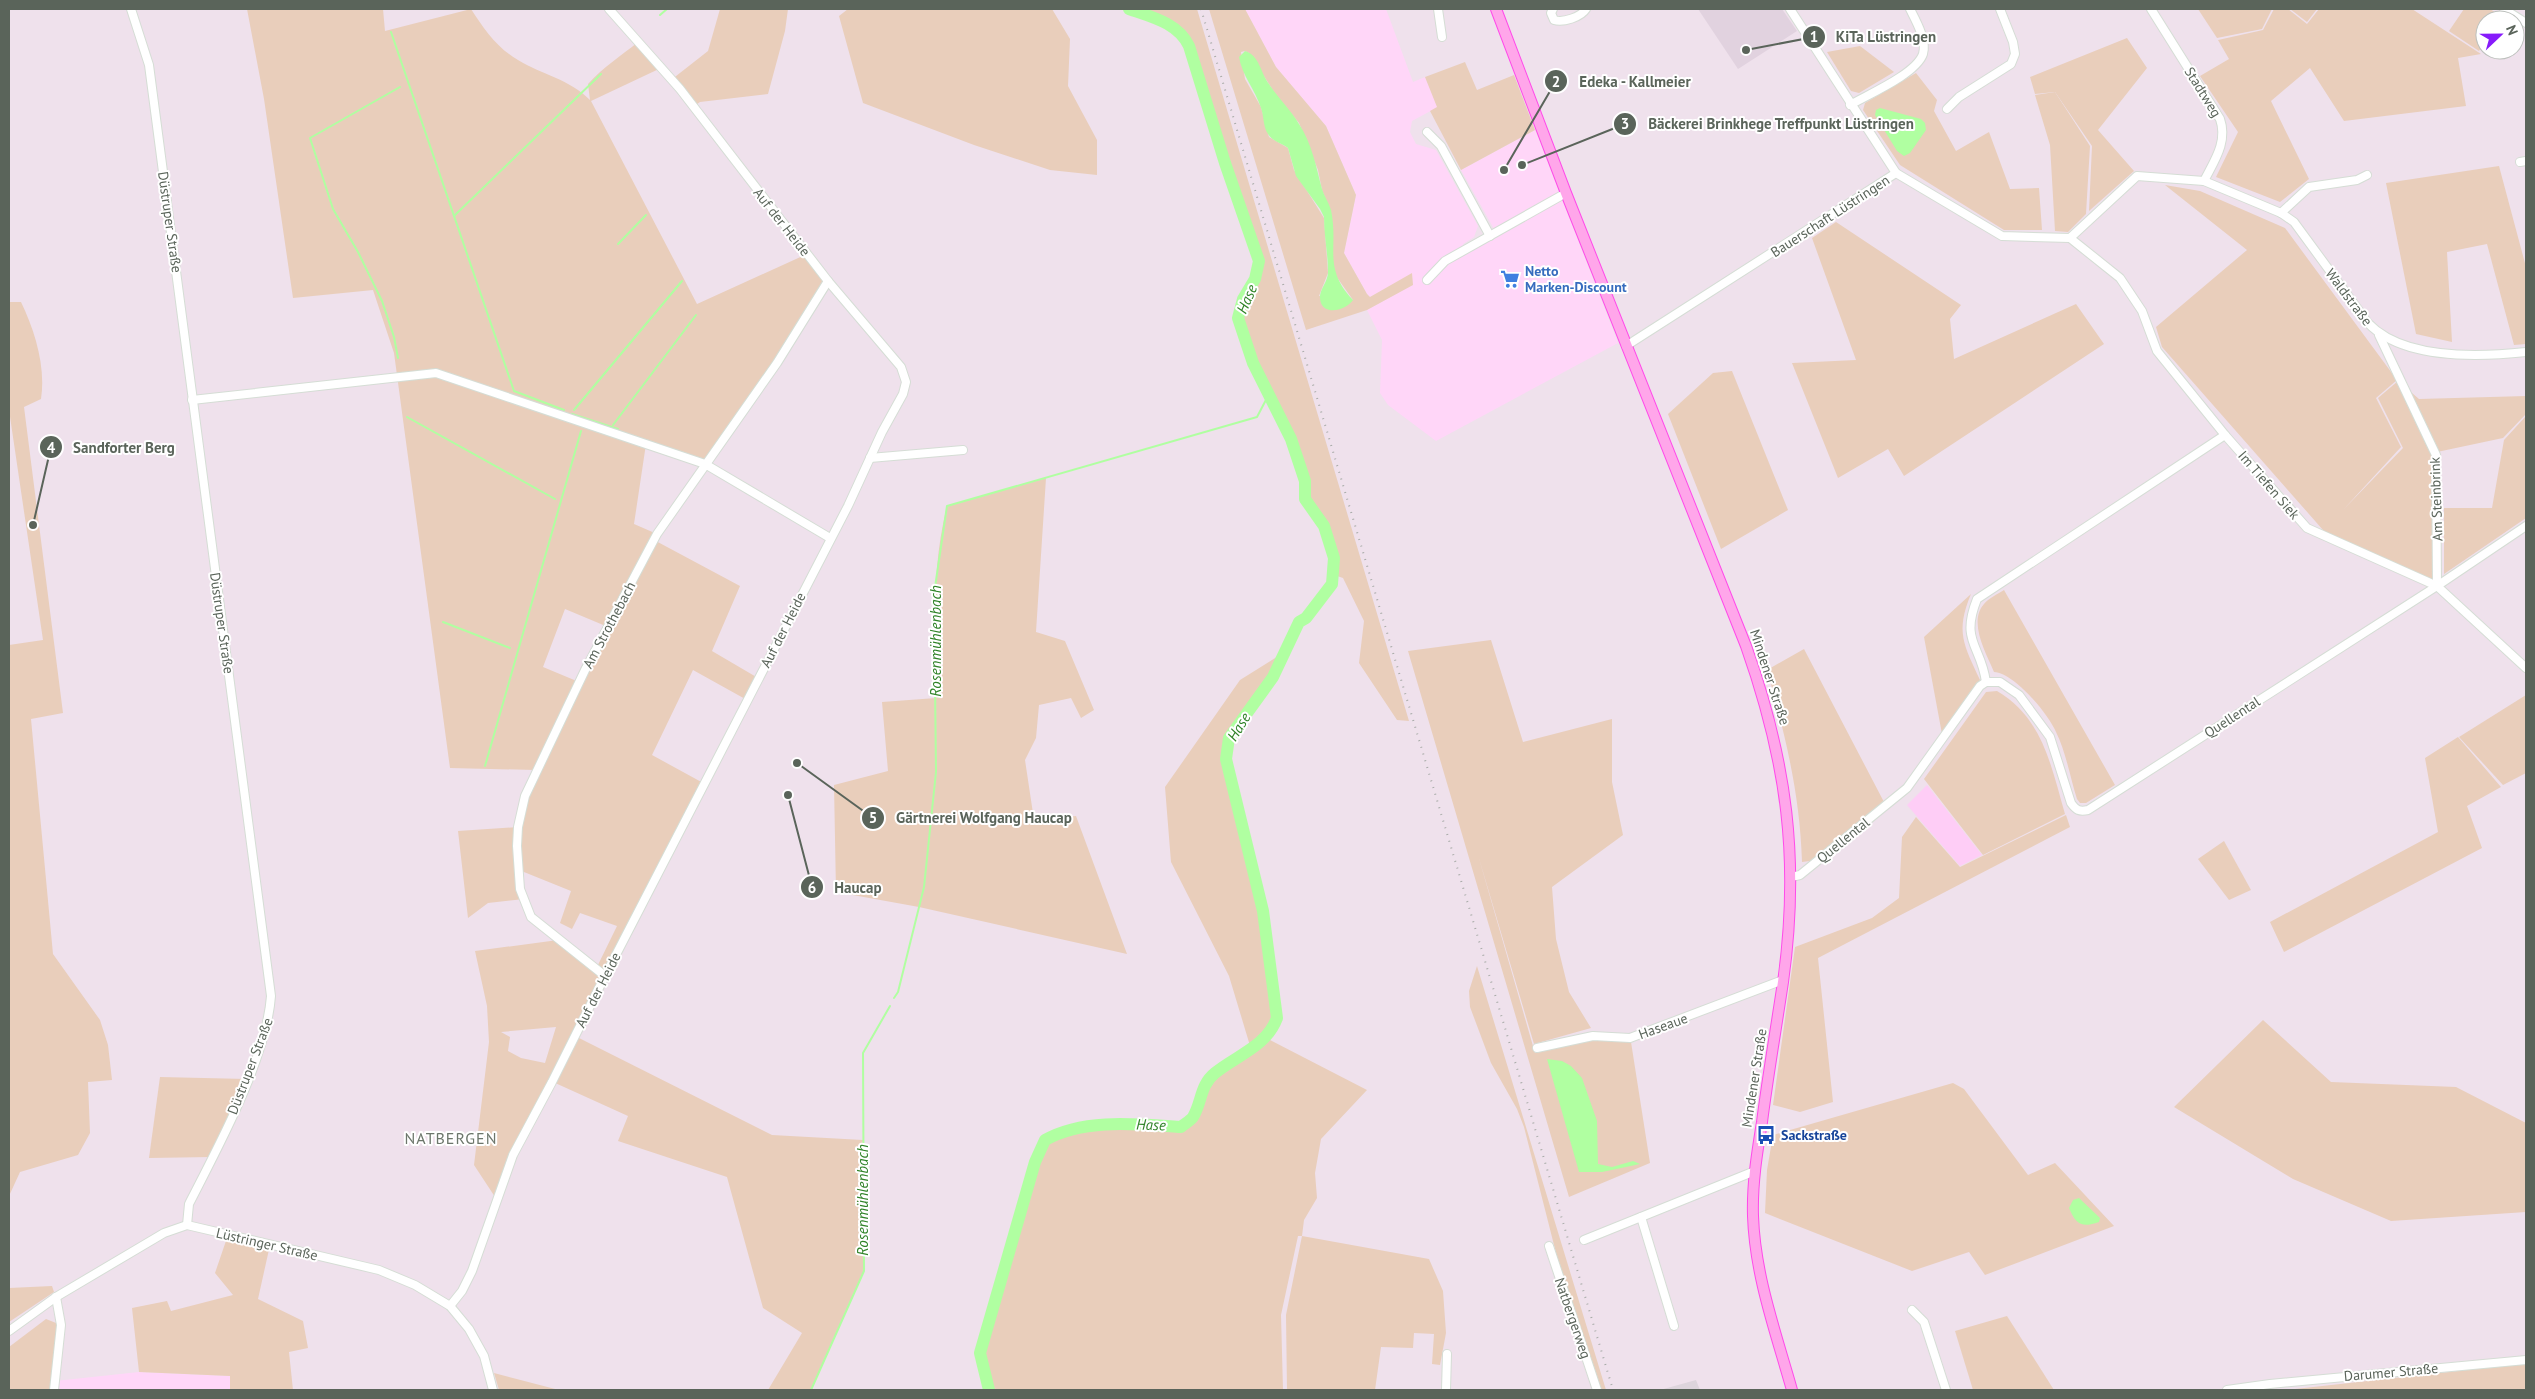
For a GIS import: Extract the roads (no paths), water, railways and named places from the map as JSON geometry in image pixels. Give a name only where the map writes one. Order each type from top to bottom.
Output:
[{"type":"main road","name":"Mindener Straße","points":[[1496,9],[1626,346],[1697,518],[1762,691],[1784,782],[1789,822],[1791,877],[1783,980],[1755,1171],[1753,1217],[1759,1266],[1792,1390]]},
{"type":"street","name":"Düstruper Straße","points":[[131,9],[149,65],[271,996],[269,1018],[247,1079],[189,1204],[187,1225]]},
{"type":"street","name":"Auf der Heide","points":[[450,1306],[462,1291],[472,1271],[512,1155],[552,1082],[904,394],[906,382],[901,367],[828,281],[680,89],[609,9]]},
{"type":"street","points":[[1438,9],[1442,37]]},
{"type":"street","points":[[1553,9],[1551,13],[1554,20],[1560,22],[1584,13],[1586,9]]},
{"type":"street","points":[[1790,9],[1850,105],[1896,173]]},
{"type":"street","points":[[1850,105],[1915,67],[1923,52],[1920,30],[1910,9]]},
{"type":"street","points":[[1947,108],[1959,97],[2011,64],[2015,54],[2013,42],[2000,9]]},
{"type":"street","name":"Stadtweg","points":[[2151,9],[2220,119],[2224,131],[2221,146],[2204,181]]},
{"type":"street","points":[[2504,9],[2526,23]]},
{"type":"street","points":[[1427,132],[1441,146],[1490,236]]},
{"type":"street","name":"Bauerschaft Lüstringen","points":[[1626,346],[1896,173],[2002,236],[2070,238]]},
{"type":"street","points":[[2070,238],[2137,176],[2204,181],[2281,213],[2309,188],[2357,180],[2367,175]]},
{"type":"street","points":[[1427,280],[1445,261],[1566,193]]},
{"type":"street","name":"Waldstraße","points":[[2281,213],[2294,222],[2368,323],[2379,335],[2406,345],[2450,354],[2497,355],[2526,352]]},
{"type":"street","name":"Im Tiefen Siek","points":[[2070,238],[2120,278],[2142,311],[2157,351],[2225,435],[2307,528],[2437,586],[2526,668]]},
{"type":"street","name":"Am Strothebach","points":[[605,976],[531,917],[520,890],[518,827],[525,796],[535,770],[586,668],[657,534],[777,363],[828,281]]},
{"type":"street","name":"Am Steinbrink","points":[[2379,335],[2436,455],[2437,586]]},
{"type":"street","points":[[192,400],[436,373],[705,464],[830,538]]},
{"type":"street","points":[[1986,682],[1985,672],[1972,643],[1970,616],[1977,599],[2225,435]]},
{"type":"street","points":[[870,458],[963,450]]},
{"type":"street","name":"Quellental","points":[[1791,877],[1800,875],[1907,788],[1980,686],[1986,682],[2000,682],[2019,695],[2050,737],[2071,803],[2075,809],[2081,811],[2088,810],[2437,586],[2526,526]]},
{"type":"street","name":"Haseaue","points":[[1537,1048],[1593,1036],[1630,1038],[1783,980]]},
{"type":"street","points":[[1584,1240],[1755,1171]]},
{"type":"street","points":[[1641,1217],[1674,1326]]},
{"type":"street","points":[[9,1331],[56,1297],[164,1233],[187,1225]]},
{"type":"street","name":"Lüstringer Straße","points":[[187,1225],[379,1270],[415,1285],[450,1306],[469,1329],[484,1356],[493,1390]]},
{"type":"street","name":"Natbergerweg","points":[[1549,1246],[1597,1390]]},
{"type":"street","points":[[54,1390],[61,1325],[56,1297]]},
{"type":"street","points":[[1912,1310],[1924,1322],[1946,1390]]},
{"type":"street","points":[[1446,1354],[1446,1390]]},
{"type":"street","name":"Darumer Straße","points":[[2227,1390],[2280,1383],[2526,1360]]},
{"type":"waterway","points":[[660,15],[667,9]]},
{"type":"waterway","name":"Hase","points":[[989,1390],[980,1353],[1035,1162],[1045,1140],[1060,1133],[1094,1125],[1129,1124],[1181,1127],[1193,1117],[1206,1083],[1210,1078],[1250,1050],[1266,1036],[1277,1018],[1263,911],[1226,759],[1229,738],[1273,677],[1299,622],[1306,618],[1332,584],[1334,558],[1324,526],[1305,499],[1305,481],[1291,439],[1253,363],[1238,318],[1243,299],[1255,279],[1259,261],[1225,163],[1189,46],[1184,38],[1171,26],[1129,9]]},
{"type":"waterway","points":[[391,32],[514,391],[564,410]]},
{"type":"waterway","points":[[454,216],[601,74]]},
{"type":"waterway","points":[[398,358],[394,337],[382,301],[358,252],[333,209],[310,138],[400,87]]},
{"type":"waterway","points":[[618,244],[646,215]]},
{"type":"waterway","points":[[574,410],[682,281]]},
{"type":"waterway","points":[[613,425],[696,315]]},
{"type":"waterway","name":"Rosenmühlenbach","points":[[894,998],[898,992],[924,887],[936,772],[934,594],[947,506],[1257,417],[1268,396]]},
{"type":"waterway","points":[[572,414],[618,429]]},
{"type":"waterway","points":[[407,417],[555,499]]},
{"type":"waterway","points":[[485,766],[581,431]]},
{"type":"waterway","points":[[443,622],[510,648]]},
{"type":"waterway","name":"Rosenmühlenbach","points":[[811,1390],[864,1271],[863,1053],[890,1006]]},
{"type":"railway","points":[[1201,9],[1613,1390]]},
{"type":"place","name":"KiTa Lüstringen","points":[[1746,50]]},
{"type":"place","name":"Bäckerei Brinkhege Treffpunkt Lüstringen","points":[[1522,165]]},
{"type":"place","name":"Edeka - Kallmeier","points":[[1504,170]]},
{"type":"place","name":"Netto Marken-Discount","points":[[1510,279]]},
{"type":"place","name":"Sandforter Berg","points":[[33,525]]},
{"type":"place","name":"Gärtnerei Wolfgang Haucap","points":[[797,763]]},
{"type":"place","name":"Haucap","points":[[788,795]]},
{"type":"place","name":"Sackstraße","points":[[1766,1135]]},
{"type":"district","name":"NATBERGEN","points":[[451,1138]]}]
